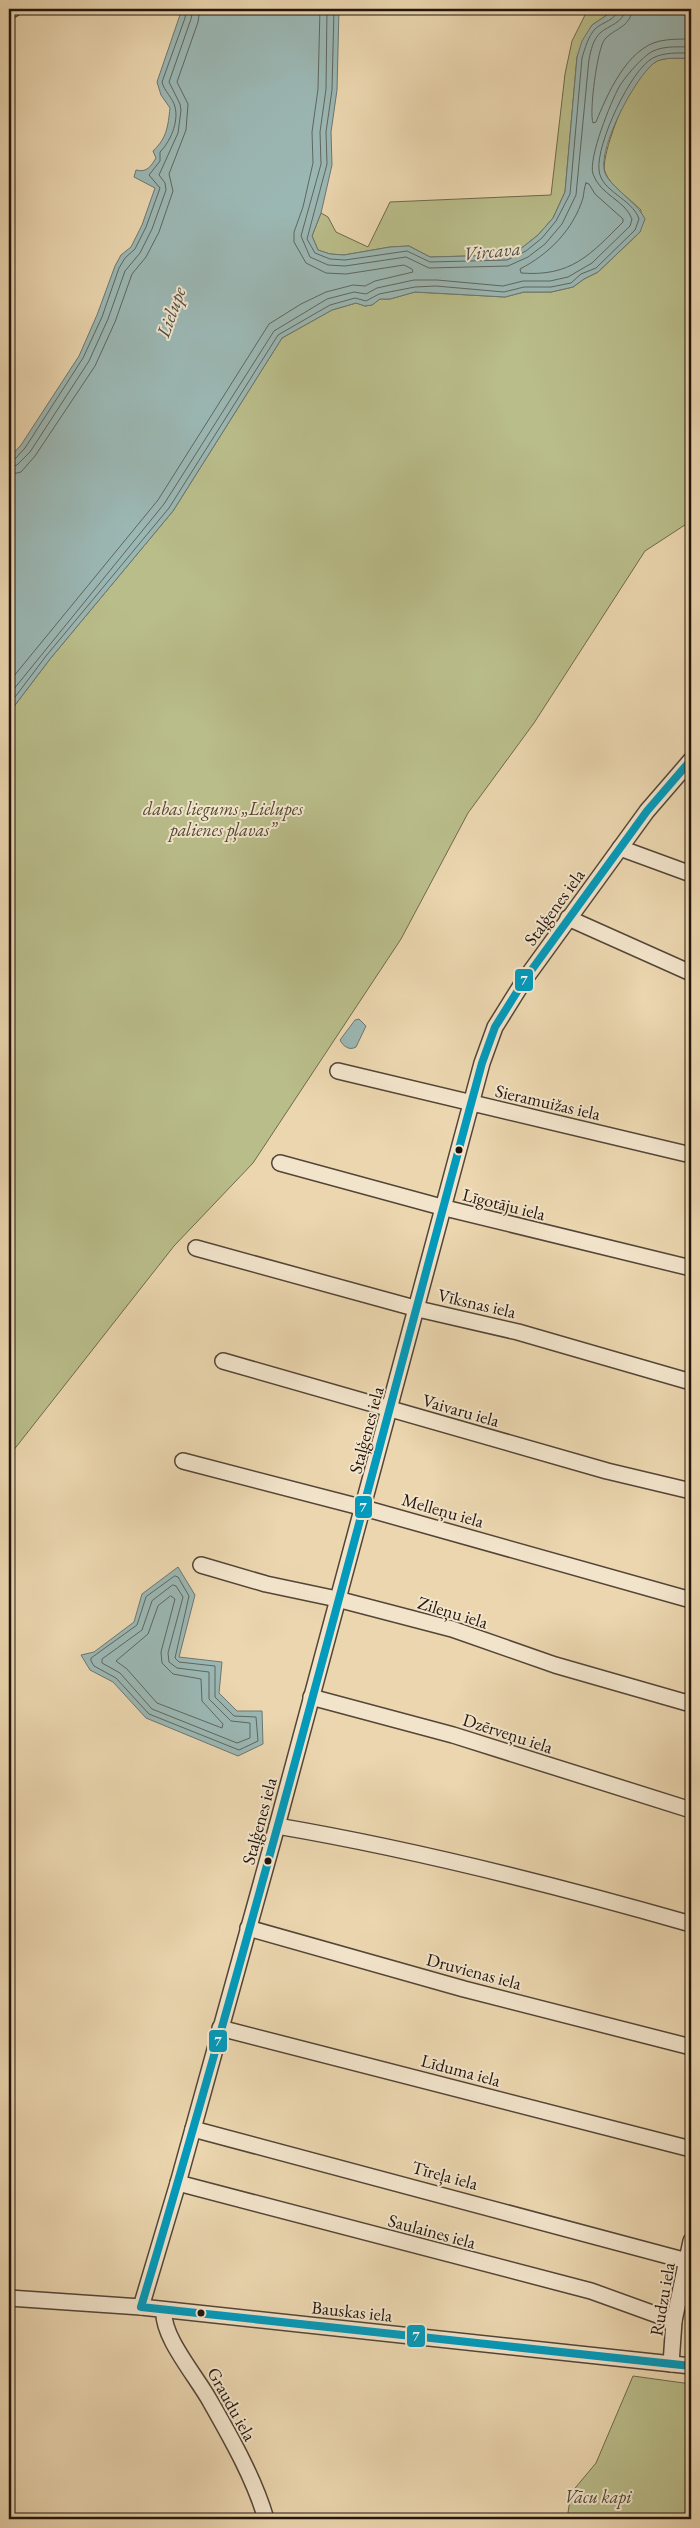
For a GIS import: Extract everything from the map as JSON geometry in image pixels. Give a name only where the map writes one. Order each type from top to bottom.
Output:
[{"type":"street","points":[[9,11],[13,9]]},
{"type":"street","name":"Staļģenes iela","points":[[141,2307],[178,2183],[277,1826],[337,1599],[364,1508],[418,1309],[482,1063],[495,1027],[509,1002],[647,811],[691,760]]},
{"type":"street","points":[[620,848],[691,874]]},
{"type":"street","points":[[568,918],[691,973]]},
{"type":"street","name":"Sieramuižas iela","points":[[338,1071],[691,1155]]},
{"type":"street","name":"Līgotāju iela","points":[[280,1163],[445,1208],[691,1268]]},
{"type":"street","name":"Vīksnas iela","points":[[196,1248],[418,1309],[518,1332],[691,1382]]},
{"type":"street","name":"Vaivaru iela","points":[[223,1361],[607,1471],[691,1491]]},
{"type":"street","name":"Melleņu iela","points":[[183,1461],[364,1508],[691,1600]]},
{"type":"street","name":"Zileņu iela","points":[[201,1565],[266,1584],[337,1599],[452,1629],[555,1664],[691,1704]]},
{"type":"street","name":"Dzērveņu iela","points":[[311,1697],[454,1735],[691,1810]]},
{"type":"street","points":[[277,1826],[428,1854],[601,1898],[691,1924]]},
{"type":"street","name":"Druvienas iela","points":[[248,1928],[464,1988],[691,2047]]},
{"type":"street","name":"Līduma iela","points":[[220,2028],[691,2149]]},
{"type":"street","name":"Tīreļa iela","points":[[193,2129],[687,2261]]},
{"type":"street","name":"Saulaines iela","points":[[178,2183],[591,2292],[674,2321]]},
{"type":"street","name":"Rudzu iela","points":[[671,2364],[674,2321],[686,2291],[687,2261],[691,2240]]},
{"type":"street","name":"Bauskas iela","points":[[9,2298],[141,2307],[691,2366]]},
{"type":"street","name":"Graudu iela","points":[[164,2310],[165,2327],[210,2399],[245,2468],[266,2519]]},
{"type":"green space","points":[[588,9],[616,9],[592,25],[577,57],[565,192],[553,218],[538,235],[523,247],[507,255],[430,257],[409,246],[390,247],[344,255],[330,254],[318,250],[312,236],[321,213],[328,217],[336,232],[368,247],[390,202],[551,195],[565,74],[572,41]]},
{"type":"green space","name":"dabas liegums „Lielupes palienes pļavas”","points":[[691,58],[691,521],[645,551],[534,723],[468,813],[401,939],[253,1163],[174,1246],[9,1456],[9,713],[50,659],[173,511],[282,338],[332,310],[356,303],[365,306],[372,305],[380,299],[390,299],[415,292],[505,297],[524,292],[551,292],[573,287],[598,272],[640,232],[641,210],[616,187],[605,172],[604,165],[609,144],[629,92],[647,69],[662,59]]},
{"type":"green space","name":"Vācu kapi","points":[[633,2376],[691,2384],[691,2519],[567,2519],[571,2493],[596,2463]]},
{"type":"water","name":"Lielupe","points":[[182,9],[339,9],[337,90],[331,132],[332,165],[321,213],[312,236],[318,250],[330,254],[344,255],[390,247],[409,246],[430,257],[507,255],[523,247],[538,235],[553,218],[565,192],[577,57],[582,41],[592,25],[616,9],[691,9],[691,58],[662,59],[654,63],[646,71],[628,97],[607,145],[604,158],[606,175],[615,187],[641,212],[645,219],[640,232],[598,272],[573,287],[551,292],[524,292],[505,297],[415,292],[390,299],[380,299],[372,305],[365,306],[356,303],[332,310],[282,338],[173,511],[50,659],[9,713],[9,458],[21,445],[79,356],[115,266],[121,255],[131,247],[142,225],[155,188],[134,177],[136,170],[146,170],[152,164],[156,158],[153,151],[166,131],[170,108],[161,95],[157,82]]},
{"type":"water","points":[[359,1019],[366,1026],[356,1047],[349,1048],[340,1040],[355,1020]]},
{"type":"water","points":[[178,1567],[195,1595],[179,1657],[222,1662],[219,1693],[237,1711],[262,1711],[263,1744],[238,1756],[146,1718],[113,1682],[90,1670],[81,1655],[94,1652],[134,1622],[142,1594]]},
{"type":"transit line","name":"7","points":[[691,760],[647,811],[525,979],[495,1027],[482,1063],[316,1686],[230,1997],[141,2307],[691,2366]]},
{"type":"water label","name":"Vircava","points":[[492,251]]}]
